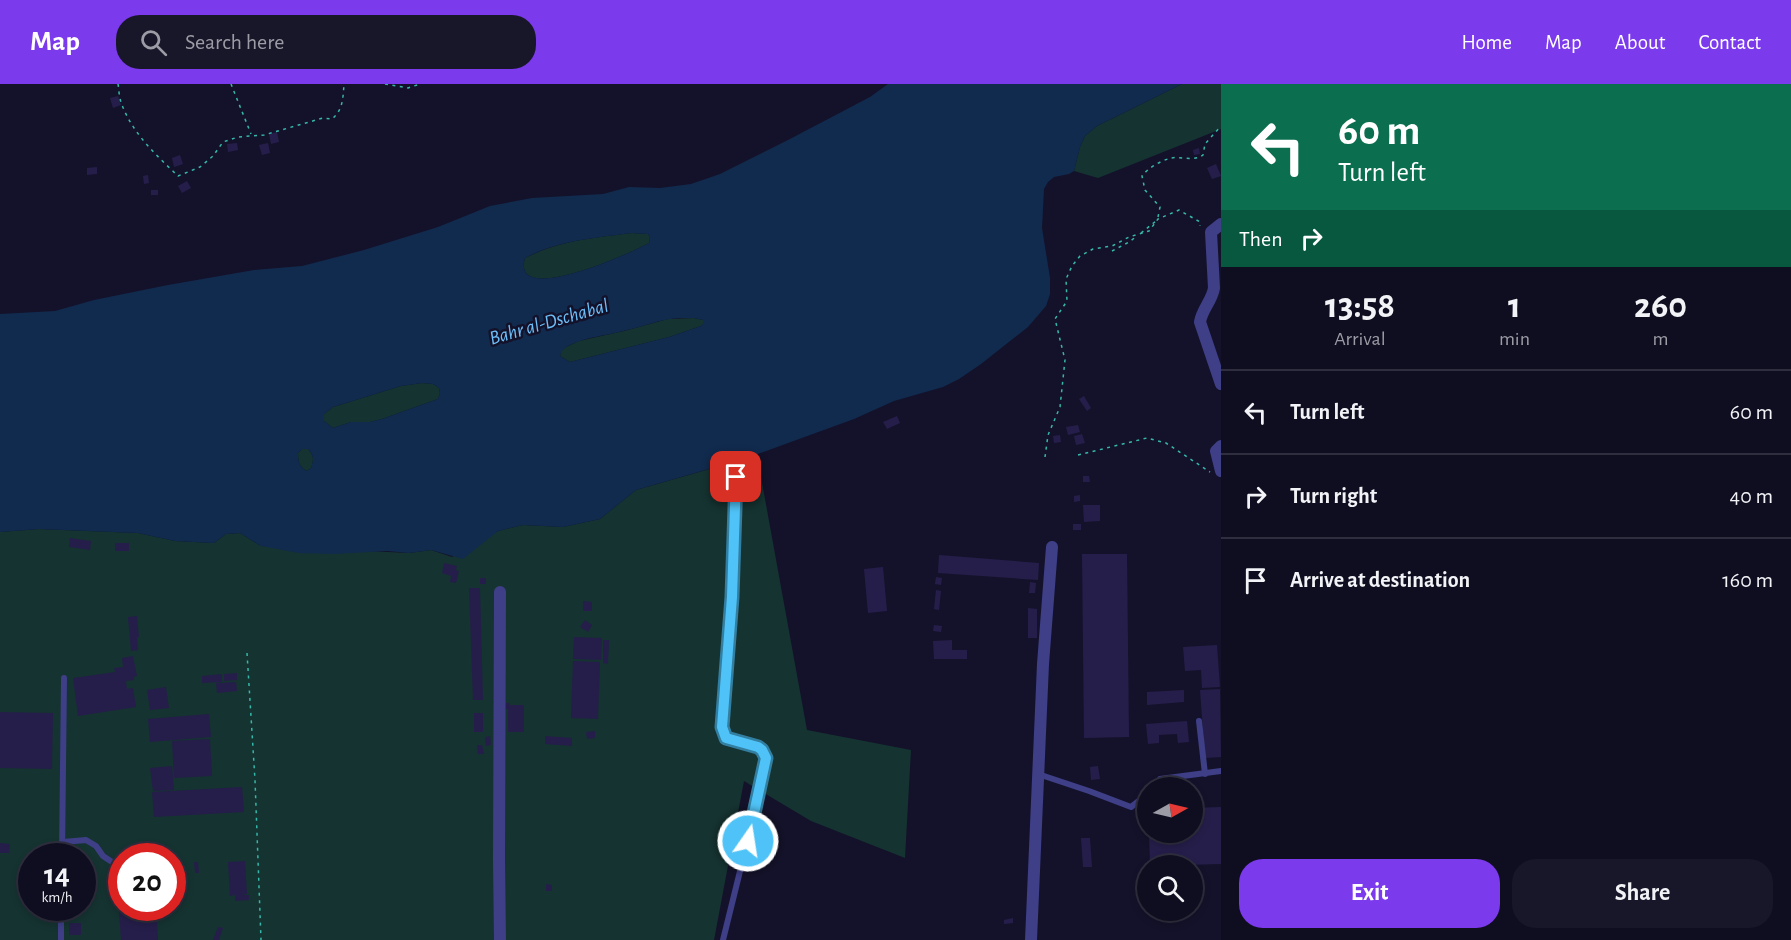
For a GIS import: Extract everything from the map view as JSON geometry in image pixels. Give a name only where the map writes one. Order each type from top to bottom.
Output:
[{"type":"street","points":[[1221,224],[1211,232],[1215,288],[1200,322],[1221,384]]},
{"type":"street","points":[[1217,472],[1219,449]]},
{"type":"street","points":[[1031,940],[1037,774],[1052,547]]},
{"type":"street","points":[[500,592],[500,940]]},
{"type":"lane","points":[[723,940],[766,758],[758,747],[726,738],[722,727],[732,597],[736,477]]},
{"type":"lane","points":[[64,678],[63,842],[86,840],[96,846],[108,859]]},
{"type":"lane","points":[[1199,721],[1204,774]]},
{"type":"lane","points":[[1178,777],[1221,771]]},
{"type":"lane","points":[[1037,774],[1131,807],[1137,802]]},
{"type":"lane","points":[[61,921],[61,940]]},
{"type":"path","points":[[118,84],[121,102],[132,124],[153,151],[178,176],[200,167],[213,156],[223,142],[238,137],[264,135],[323,118],[332,119],[339,113],[344,84]]},
{"type":"path","points":[[231,84],[252,135]]},
{"type":"path","points":[[385,84],[408,88],[420,84]]},
{"type":"path","points":[[1112,250],[1129,242],[1158,218],[1160,207],[1145,190],[1142,176],[1147,169],[1171,158],[1198,159],[1203,155],[1205,144],[1221,126]]},
{"type":"path","points":[[1045,458],[1048,435],[1060,407],[1065,360],[1055,318],[1067,301],[1066,279],[1072,266],[1080,256],[1093,249],[1112,246],[1129,237],[1149,231],[1158,219],[1179,210],[1200,222],[1202,232]]},
{"type":"path","points":[[1078,455],[1147,438],[1166,443],[1217,472]]},
{"type":"path","points":[[247,653],[261,940]]},
{"type":"green space","points":[[1182,84],[1221,84],[1221,129],[1098,178],[1074,171],[1085,136],[1097,126]]},
{"type":"green space","points":[[632,233],[648,234],[649,243],[575,273],[553,278],[536,278],[525,272],[525,258],[551,247]]},
{"type":"green space","points":[[668,319],[703,320],[703,324],[669,337],[570,362],[560,356],[561,351],[566,347],[579,341]]},
{"type":"green space","points":[[433,384],[439,388],[438,399],[370,422],[351,422],[333,428],[324,421],[324,414],[333,407],[401,386]]},
{"type":"green space","points":[[302,449],[308,449],[313,460],[311,468],[307,471],[302,468],[299,461],[298,453]]},
{"type":"green space","points":[[757,455],[807,730],[911,750],[905,858],[811,821],[744,781],[714,940],[0,940],[0,532],[39,529],[138,533],[175,541],[214,543],[226,534],[240,533],[261,546],[409,553],[431,550],[452,557],[498,531],[523,525],[563,527],[600,519],[636,490]]},
{"type":"water","name":"Bahr al-Dschabal","points":[[888,84],[1182,84],[1097,126],[1085,136],[1074,171],[1054,177],[1048,182],[1044,189],[1042,228],[1050,278],[1050,294],[1046,306],[1028,327],[981,364],[943,387],[894,401],[854,419],[747,458],[636,490],[600,519],[563,527],[523,525],[498,531],[463,559],[431,550],[409,553],[387,551],[299,553],[261,546],[240,533],[226,534],[214,543],[175,541],[138,533],[39,529],[0,532],[0,314],[55,311],[94,300],[168,285],[254,270],[302,266],[438,227],[490,206],[532,198],[603,194],[629,187],[660,188],[691,184],[720,174],[870,97]],"holes":[[[632,233],[648,234],[650,238],[649,243],[575,273],[553,278],[536,278],[525,272],[525,258],[551,247]],[[694,318],[703,320],[703,324],[669,337],[570,362],[560,356],[565,348],[581,341],[672,319]],[[433,384],[439,388],[440,393],[438,399],[370,422],[351,422],[333,428],[324,421],[324,414],[333,407],[401,386]],[[302,449],[308,449],[311,453],[313,462],[307,471],[302,468],[298,453]]]},
{"type":"building","points":[[118,96],[121,105],[113,108],[110,98]]},
{"type":"building","points":[[277,132],[279,142],[271,144],[269,134]]},
{"type":"building","points":[[237,143],[238,150],[228,152],[227,144]]},
{"type":"building","points":[[268,143],[270,153],[262,155],[259,145]]},
{"type":"building","points":[[1199,148],[1200,154],[1194,155],[1193,150]]},
{"type":"building","points":[[180,155],[183,164],[174,167],[172,158]]},
{"type":"building","points":[[1216,164],[1221,176],[1212,179],[1207,168]]},
{"type":"building","points":[[97,167],[97,174],[87,175],[87,168]]},
{"type":"building","points":[[148,175],[149,183],[144,184],[143,176]]},
{"type":"building","points":[[187,181],[191,188],[182,193],[178,186]]},
{"type":"building","points":[[151,190],[158,190],[158,195],[151,195]]},
{"type":"building","points":[[1084,396],[1091,408],[1087,411],[1079,399]]},
{"type":"building","points":[[897,416],[900,423],[887,429],[883,422]]},
{"type":"building","points":[[1078,425],[1080,432],[1068,435],[1066,427]]},
{"type":"building","points":[[1082,434],[1085,443],[1076,445],[1074,436]]},
{"type":"building","points":[[1060,435],[1061,442],[1054,443],[1053,436]]},
{"type":"building","points":[[1083,476],[1089,476],[1090,482],[1083,482]]},
{"type":"building","points":[[1080,495],[1080,501],[1074,502],[1074,496]]},
{"type":"building","points":[[1083,505],[1100,505],[1100,521],[1084,522]]},
{"type":"building","points":[[1073,524],[1081,524],[1081,530],[1073,530]]},
{"type":"building","points":[[70,538],[91,541],[90,550],[69,547]]},
{"type":"building","points":[[115,543],[129,543],[129,551],[115,551]]},
{"type":"building","points":[[1082,554],[1127,554],[1129,737],[1084,738]]},
{"type":"building","points":[[939,555],[1039,563],[1038,580],[938,573]]},
{"type":"building","points":[[444,563],[457,566],[456,570],[459,571],[456,583],[450,582],[451,576],[442,573]]},
{"type":"building","points":[[883,567],[887,611],[868,613],[864,569]]},
{"type":"building","points":[[936,577],[942,578],[941,585],[935,584]]},
{"type":"building","points":[[480,578],[486,578],[486,584],[480,584]]},
{"type":"building","points":[[1030,582],[1036,583],[1035,593],[1029,593]]},
{"type":"building","points":[[469,588],[480,588],[483,700],[473,700]]},
{"type":"building","points":[[936,590],[941,591],[939,610],[934,609]]},
{"type":"building","points":[[583,601],[592,602],[592,611],[583,611]]},
{"type":"building","points":[[1028,608],[1037,609],[1037,638],[1028,638]]},
{"type":"building","points":[[137,616],[138,650],[131,651],[128,617]]},
{"type":"building","points":[[585,620],[592,625],[588,632],[580,627]]},
{"type":"building","points":[[934,625],[942,626],[941,632],[933,631]]},
{"type":"building","points":[[574,637],[602,638],[601,660],[573,659]]},
{"type":"building","points":[[603,640],[609,640],[608,664],[603,663]]},
{"type":"building","points":[[952,640],[952,650],[967,650],[967,659],[934,659],[933,641]]},
{"type":"building","points":[[1217,645],[1220,687],[1202,688],[1201,670],[1185,671],[1183,647]]},
{"type":"building","points":[[133,656],[137,676],[134,680],[126,681],[127,689],[133,688],[136,707],[78,716],[73,678],[115,672],[114,668],[123,667],[122,658]]},
{"type":"building","points":[[573,661],[600,662],[598,719],[571,718]]},
{"type":"building","points":[[237,673],[237,680],[224,681],[224,674]]},
{"type":"building","points":[[222,674],[222,682],[202,683],[202,676]]},
{"type":"building","points":[[236,682],[237,691],[217,693],[216,683]]},
{"type":"building","points":[[166,687],[169,708],[150,710],[147,690]]},
{"type":"building","points":[[1220,689],[1221,757],[1205,758],[1200,690]]},
{"type":"building","points":[[1184,690],[1184,702],[1147,705],[1147,692]]},
{"type":"building","points":[[503,703],[524,705],[524,732],[508,732],[508,709],[503,709]]},
{"type":"building","points":[[0,712],[53,713],[52,769],[0,768]]},
{"type":"building","points":[[474,713],[483,713],[483,732],[474,732]]},
{"type":"building","points":[[209,714],[211,737],[150,742],[148,719]]},
{"type":"building","points":[[1187,721],[1189,742],[1178,743],[1177,734],[1159,735],[1159,743],[1148,744],[1146,724]]},
{"type":"building","points":[[595,731],[595,738],[587,739],[586,732]]},
{"type":"building","points":[[490,736],[491,745],[486,746],[485,737]]},
{"type":"building","points":[[545,736],[572,738],[572,746],[545,744]]},
{"type":"building","points":[[210,739],[212,776],[174,778],[172,741]]},
{"type":"building","points":[[477,745],[482,745],[484,754],[478,754]]},
{"type":"building","points":[[172,766],[174,790],[153,791],[150,768]]},
{"type":"building","points":[[1098,766],[1100,779],[1091,780],[1090,767]]},
{"type":"building","points":[[242,787],[244,812],[154,817],[152,792]]},
{"type":"building","points":[[1221,807],[1221,864],[1203,865],[1203,855],[1150,855],[1149,843],[1203,843],[1203,808]]},
{"type":"building","points":[[1081,838],[1090,838],[1092,867],[1083,867]]},
{"type":"building","points":[[0,843],[10,844],[9,853],[0,853]]},
{"type":"building","points":[[245,861],[247,894],[242,895],[249,895],[249,900],[235,901],[235,895],[230,896],[228,862]]},
{"type":"building","points":[[194,862],[198,862],[199,873],[195,873]]},
{"type":"building","points":[[546,884],[552,885],[552,891],[546,891]]},
{"type":"building","points":[[1013,918],[1013,923],[1004,924],[1004,920]]},
{"type":"building","points":[[120,921],[157,921],[158,940],[121,940]]},
{"type":"building","points":[[69,923],[81,923],[81,935],[69,935]]},
{"type":"building","points":[[218,927],[223,928],[219,940],[213,940]]},
{"type":"route","points":[[736,477],[730,633],[722,727],[726,738],[758,747],[766,758],[748,841]]}]
